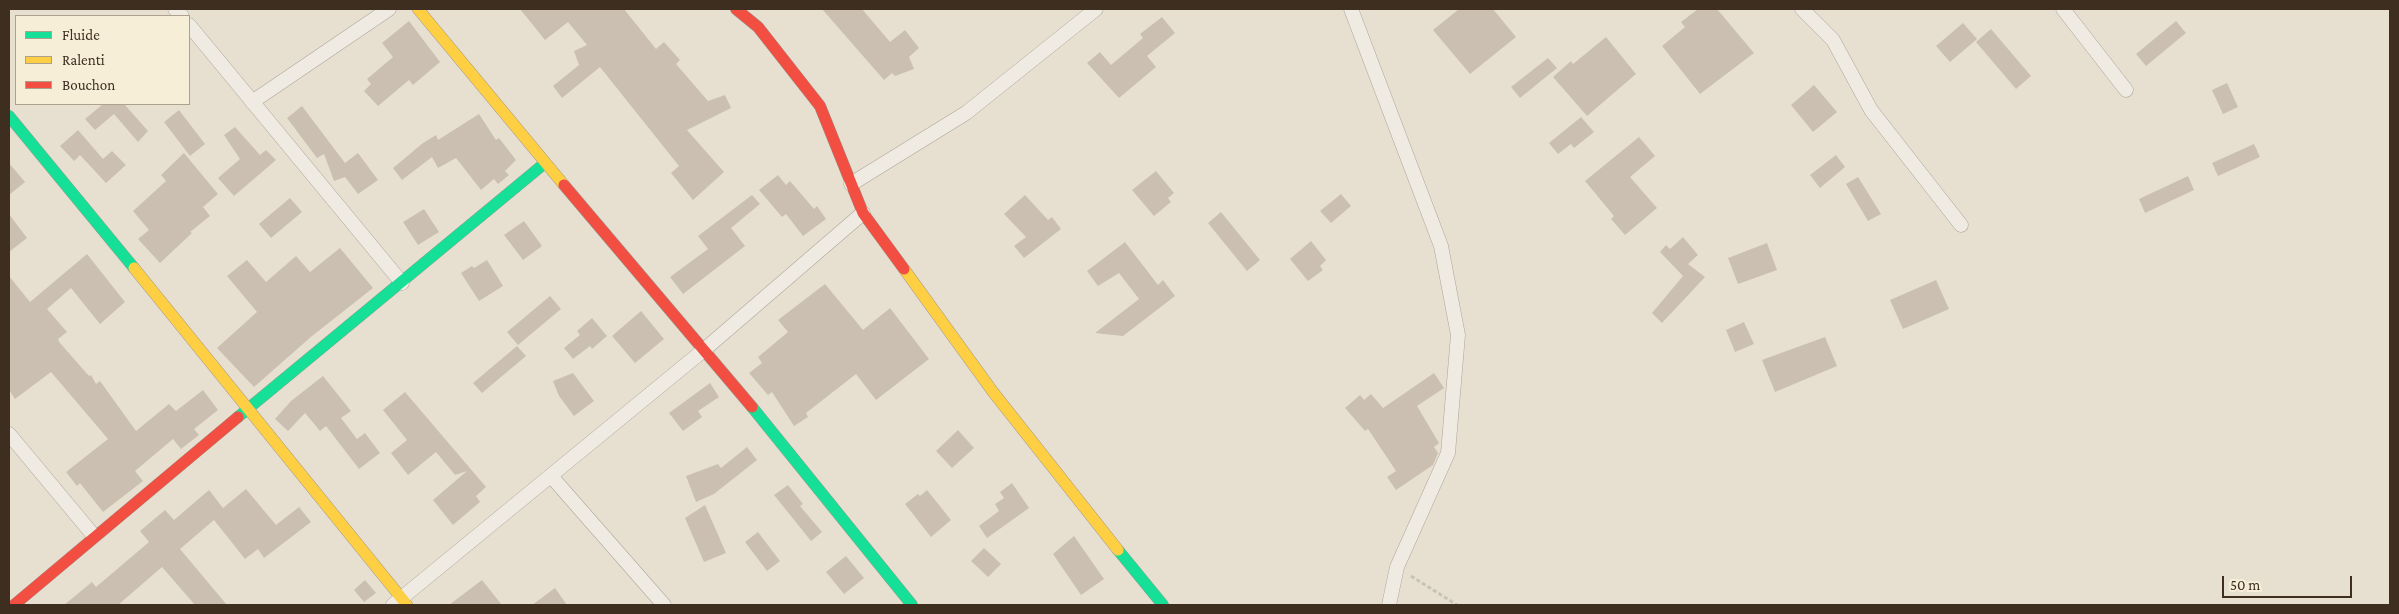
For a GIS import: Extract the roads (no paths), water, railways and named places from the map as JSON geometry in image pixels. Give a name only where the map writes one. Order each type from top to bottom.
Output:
[{"type":"street","points":[[252,102],[389,9]]},
{"type":"street","points":[[418,9],[545,162],[705,349],[912,605]]},
{"type":"street","points":[[736,9],[758,27],[820,106],[863,214],[993,392],[1082,506],[1163,605]]},
{"type":"street","points":[[851,184],[966,113],[1096,9]]},
{"type":"street","points":[[1352,9],[1441,246],[1458,335],[1448,452],[1397,568],[1389,605]]},
{"type":"street","points":[[1802,9],[1833,40],[1871,110],[1961,225]]},
{"type":"street","points":[[2063,9],[2126,90]]},
{"type":"street","points":[[190,26],[402,283]]},
{"type":"street","points":[[9,116],[250,409],[400,603],[705,349],[863,214]]},
{"type":"street","points":[[14,605],[94,536],[402,283],[545,162]]},
{"type":"street","points":[[9,434],[94,536]]},
{"type":"street","points":[[551,476],[664,605]]}]
